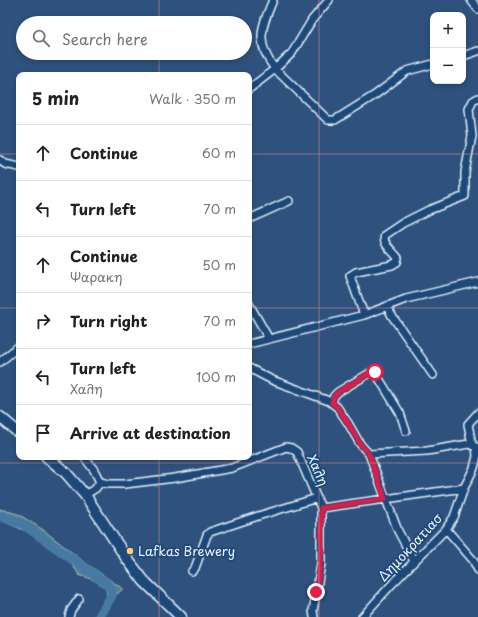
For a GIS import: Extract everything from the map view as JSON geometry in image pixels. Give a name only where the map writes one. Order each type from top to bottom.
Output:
[{"type":"main road","points":[[0,417],[16,430]]},
{"type":"main road","points":[[51,460],[66,473],[85,496],[126,559],[144,581],[181,617]]},
{"type":"street","points":[[273,0],[261,34],[265,52],[269,61],[324,117],[332,121],[375,95],[407,71],[430,65]]},
{"type":"street","points":[[252,87],[276,69],[292,53],[312,20],[329,0]]},
{"type":"street","points":[[471,0],[478,9]]},
{"type":"street","points":[[466,55],[478,52]]},
{"type":"street","points":[[364,315],[350,276],[356,272],[392,265],[397,262],[398,258],[384,241],[383,237],[403,223],[429,210],[465,196],[465,172],[472,136],[469,109],[473,100],[478,98]]},
{"type":"street","points":[[0,160],[5,164],[16,166]]},
{"type":"street","points":[[252,218],[289,201]]},
{"type":"street","points":[[252,343],[364,315],[419,296],[478,282]]},
{"type":"street","points":[[387,306],[392,316],[433,375]]},
{"type":"street","points":[[252,309],[269,339]]},
{"type":"street","points":[[0,362],[16,349]]},
{"type":"street","points":[[252,370],[272,380],[332,403],[337,407],[360,444],[369,454],[398,531],[414,561]]},
{"type":"street","points":[[332,403],[334,396],[338,392],[370,373],[375,372],[400,414],[406,431]]},
{"type":"street","name":"Δημοκρατιασ","points":[[362,617],[446,529],[454,517],[464,488],[474,468],[477,456],[476,447],[472,445],[468,424],[478,413]]},
{"type":"street","points":[[369,454],[427,452],[472,445]]},
{"type":"street","name":"Χαλη","points":[[100,482],[109,484],[125,484],[175,478],[232,468],[286,447],[291,448],[297,452],[321,508],[321,557],[313,611],[314,617]]},
{"type":"street","points":[[85,496],[96,488],[100,482],[94,470],[86,460]]},
{"type":"street","points":[[321,508],[464,488]]},
{"type":"street","points":[[192,571],[195,568],[207,535],[210,532],[317,498]]},
{"type":"street","points":[[446,529],[473,560],[478,570]]},
{"type":"street","points":[[69,617],[70,610],[80,599]]},
{"type":"green space","points":[[0,509],[18,514],[42,529],[83,561],[123,589],[117,594],[103,613],[101,609],[107,598],[106,589],[94,580],[80,576],[71,563],[28,532],[0,520]]},
{"type":"waterway","points":[[0,516],[23,524],[106,583],[111,589],[112,595],[99,617]]},
{"type":"place","name":"Lafkas Brewery","points":[[130,551]]},
{"type":"route","points":[[316,592],[322,550],[321,508],[385,499],[369,454],[360,444],[337,407],[332,403],[334,396],[338,392],[370,373],[375,372]]}]
